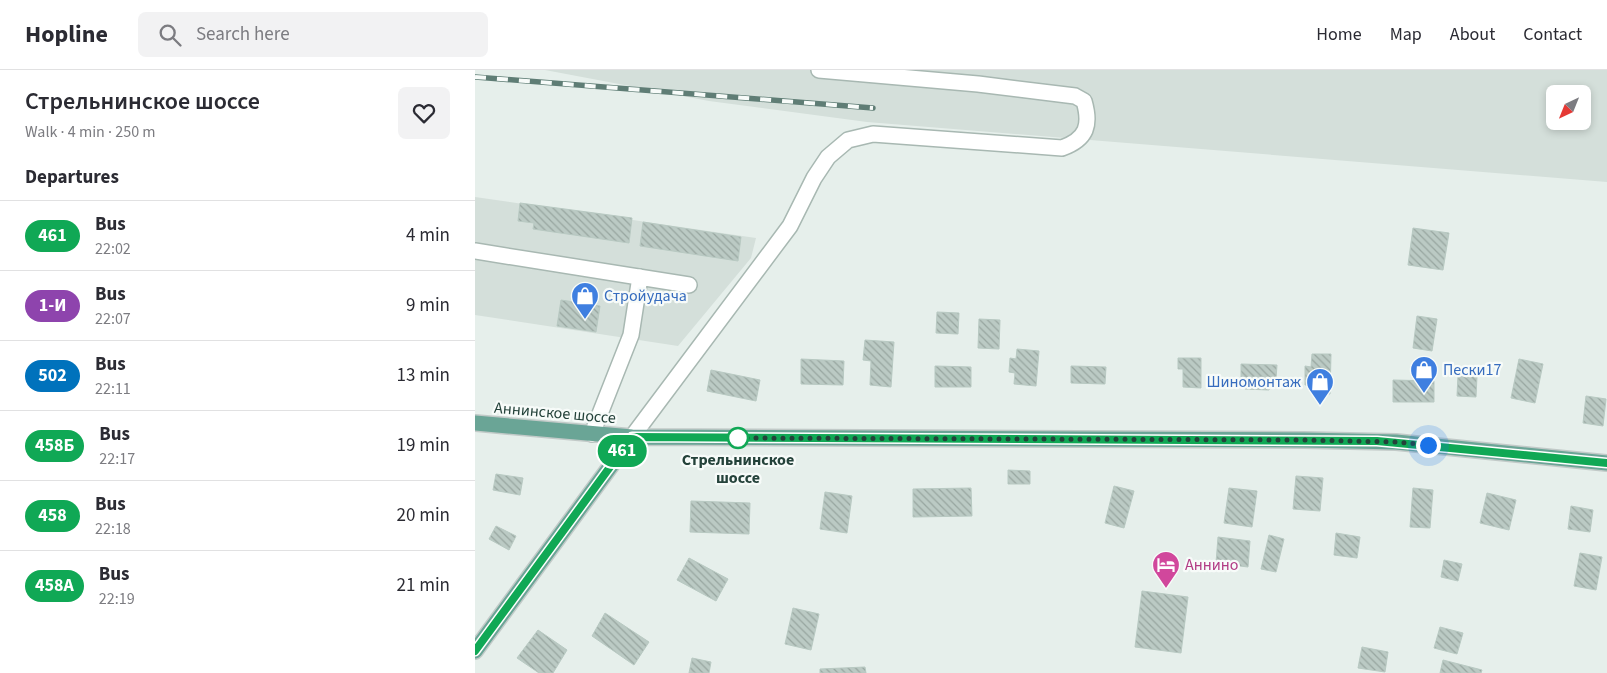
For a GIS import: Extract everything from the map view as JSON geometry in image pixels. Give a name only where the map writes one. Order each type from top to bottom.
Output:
[{"type":"main road","name":"Аннинское шоссе","points":[[475,423],[632,437],[1377,441],[1607,463]]},
{"type":"main road","points":[[475,651],[632,437]]},
{"type":"lane","points":[[632,437],[790,226],[814,178],[827,157],[848,140],[873,134],[1062,148],[1073,144],[1084,133],[1088,121],[1085,101],[1075,96],[980,77],[819,70]]},
{"type":"lane","points":[[475,252],[689,285]]},
{"type":"lane","points":[[591,434],[631,335],[640,277]]},
{"type":"shaded area","points":[[545,70],[1607,70],[1607,182],[867,122],[709,101]]},
{"type":"shaded area","points":[[475,197],[756,238],[751,258],[678,346],[475,315]]},
{"type":"building","points":[[520,203],[632,218],[629,243],[533,229],[534,223],[518,221]]},
{"type":"building","points":[[643,222],[741,237],[738,261],[640,246]]},
{"type":"building","points":[[1413,228],[1449,233],[1443,270],[1408,265]]},
{"type":"building","points":[[561,300],[600,306],[596,332],[557,326]]},
{"type":"building","points":[[937,312],[959,313],[958,334],[936,333]]},
{"type":"building","points":[[1417,316],[1437,319],[1432,351],[1413,348]]},
{"type":"building","points":[[979,319],[1000,320],[999,349],[978,348]]},
{"type":"building","points":[[865,340],[894,342],[891,387],[870,385],[871,361],[863,360]]},
{"type":"building","points":[[1017,349],[1039,351],[1036,386],[1014,384],[1015,373],[1009,372],[1010,358],[1016,359]]},
{"type":"building","points":[[1312,354],[1331,354],[1330,394],[1311,393],[1311,385],[1305,385],[1305,366],[1311,367]]},
{"type":"building","points":[[1178,358],[1201,358],[1201,388],[1183,387],[1183,369],[1178,369]]},
{"type":"building","points":[[801,359],[844,361],[843,385],[801,384]]},
{"type":"building","points":[[1519,359],[1543,364],[1535,403],[1511,398]]},
{"type":"building","points":[[1241,364],[1277,365],[1276,379],[1270,379],[1269,390],[1245,389],[1246,378],[1241,378]]},
{"type":"building","points":[[935,366],[971,367],[971,387],[935,387]]},
{"type":"building","points":[[1071,366],[1106,367],[1105,384],[1071,383]]},
{"type":"building","points":[[711,370],[760,380],[756,401],[707,391]]},
{"type":"building","points":[[1458,375],[1477,376],[1476,397],[1457,396]]},
{"type":"building","points":[[1393,380],[1434,381],[1434,402],[1393,402]]},
{"type":"building","points":[[1586,396],[1606,399],[1603,426],[1583,423]]},
{"type":"building","points":[[1008,470],[1030,471],[1030,484],[1008,484]]},
{"type":"building","points":[[496,474],[523,478],[520,495],[493,490]]},
{"type":"building","points":[[1296,476],[1323,478],[1320,511],[1293,509]]},
{"type":"building","points":[[1114,486],[1134,491],[1124,528],[1105,523]]},
{"type":"building","points":[[971,488],[972,516],[913,517],[913,489]]},
{"type":"building","points":[[1229,488],[1257,491],[1252,527],[1224,523]]},
{"type":"building","points":[[1413,488],[1433,490],[1430,528],[1410,527]]},
{"type":"building","points":[[825,492],[852,496],[847,533],[820,529]]},
{"type":"building","points":[[1487,493],[1516,500],[1509,530],[1480,523]]},
{"type":"building","points":[[691,501],[750,503],[749,534],[690,532]]},
{"type":"building","points":[[1571,506],[1593,510],[1590,532],[1568,529]]},
{"type":"building","points":[[496,526],[516,536],[509,550],[489,539]]},
{"type":"building","points":[[1336,533],[1360,537],[1357,558],[1334,555]]},
{"type":"building","points":[[1269,535],[1284,539],[1276,572],[1261,569]]},
{"type":"building","points":[[1218,537],[1250,541],[1248,567],[1216,563]]},
{"type":"building","points":[[1580,553],[1602,557],[1596,590],[1574,586]]},
{"type":"building","points":[[689,558],[728,579],[716,601],[677,580]]},
{"type":"building","points":[[1444,560],[1462,564],[1458,581],[1441,577]]},
{"type":"building","points":[[1142,591],[1188,597],[1181,653],[1135,647]]},
{"type":"building","points":[[793,608],[819,614],[811,650],[785,644]]},
{"type":"building","points":[[605,613],[649,642],[634,665],[592,636]]},
{"type":"building","points":[[1440,627],[1463,633],[1457,654],[1434,648]]},
{"type":"building","points":[[538,630],[567,650],[553,673],[539,673],[517,658]]},
{"type":"building","points":[[1362,647],[1388,652],[1385,672],[1358,668]]},
{"type":"building","points":[[692,658],[711,662],[709,673],[689,673]]},
{"type":"building","points":[[1443,660],[1482,670],[1481,673],[1440,673]]},
{"type":"building","points":[[865,667],[866,673],[820,673],[820,669]]},
{"type":"railway","points":[[475,77],[873,108]]},
{"type":"bus line","name":"461","points":[[475,651],[632,437],[1377,441],[1607,463]]},
{"type":"place","name":"Стройудача","points":[[585,320]]},
{"type":"place","name":"Пески17","points":[[1424,394]]},
{"type":"place","name":"Шиномонтаж","points":[[1320,406]]},
{"type":"place","name":"Стрельнинское шоссе","points":[[738,438]]},
{"type":"place","name":"Аннино","points":[[1166,589]]},
{"type":"route","points":[[738,438],[1304,440],[1396,442],[1428,445]]}]
